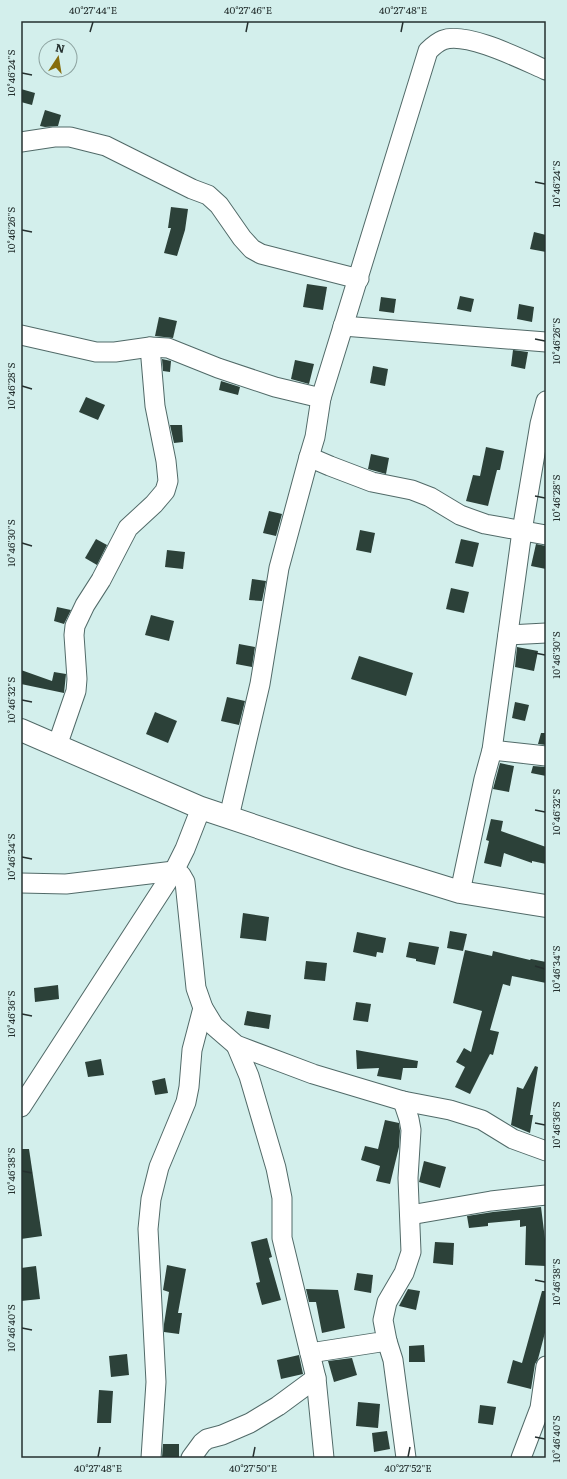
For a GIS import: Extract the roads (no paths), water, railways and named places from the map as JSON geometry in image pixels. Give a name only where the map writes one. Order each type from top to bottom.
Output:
[{"type":"main road","points":[[21,730],[201,808],[350,858],[460,892],[546,906]]},
{"type":"street","points":[[229,817],[260,684],[279,568],[315,437],[321,398],[428,50],[443,40],[457,38],[489,46],[546,70]]},
{"type":"street","points":[[21,142],[54,137],[70,137],[106,146],[192,189],[208,195],[219,205],[242,238],[252,249],[261,254],[358,279]]},
{"type":"street","points":[[343,326],[546,342]]},
{"type":"street","points":[[21,335],[46,342],[96,352],[122,351],[150,347],[168,348],[218,368],[276,387],[321,398]]},
{"type":"street","points":[[57,746],[76,691],[75,626],[85,606],[102,580],[128,528],[154,504],[165,491],[168,481],[166,461],[155,406],[150,347]]},
{"type":"street","points":[[460,892],[484,779],[492,750],[522,530],[543,424],[546,401]]},
{"type":"street","points":[[309,457],[372,482],[412,490],[430,497],[460,515],[485,524],[546,535]]},
{"type":"street","points":[[508,635],[546,633]]},
{"type":"street","points":[[492,750],[546,756]]},
{"type":"street","points":[[21,1107],[174,871],[185,849],[201,808]]},
{"type":"street","points":[[21,883],[66,884],[174,871],[181,875],[185,882],[196,988],[203,1008],[214,1026],[236,1045],[313,1074],[403,1101],[450,1110],[482,1120],[513,1139],[546,1151]]},
{"type":"street","points":[[151,1458],[156,1382],[148,1229],[151,1199],[159,1167],[186,1102],[189,1087],[192,1050],[203,1008]]},
{"type":"street","points":[[236,1045],[249,1076],[276,1168],[282,1198],[282,1238],[316,1378],[324,1458]]},
{"type":"street","points":[[403,1101],[409,1118],[411,1130],[408,1178],[411,1252],[404,1273],[387,1302],[383,1320],[387,1341],[393,1360],[406,1458]]},
{"type":"street","points":[[410,1215],[491,1201],[546,1195]]},
{"type":"street","points":[[310,1353],[387,1341]]},
{"type":"street","points":[[522,1458],[540,1408],[546,1366]]},
{"type":"street","points":[[191,1458],[202,1443],[207,1439],[250,1423],[278,1406],[316,1378]]}]
